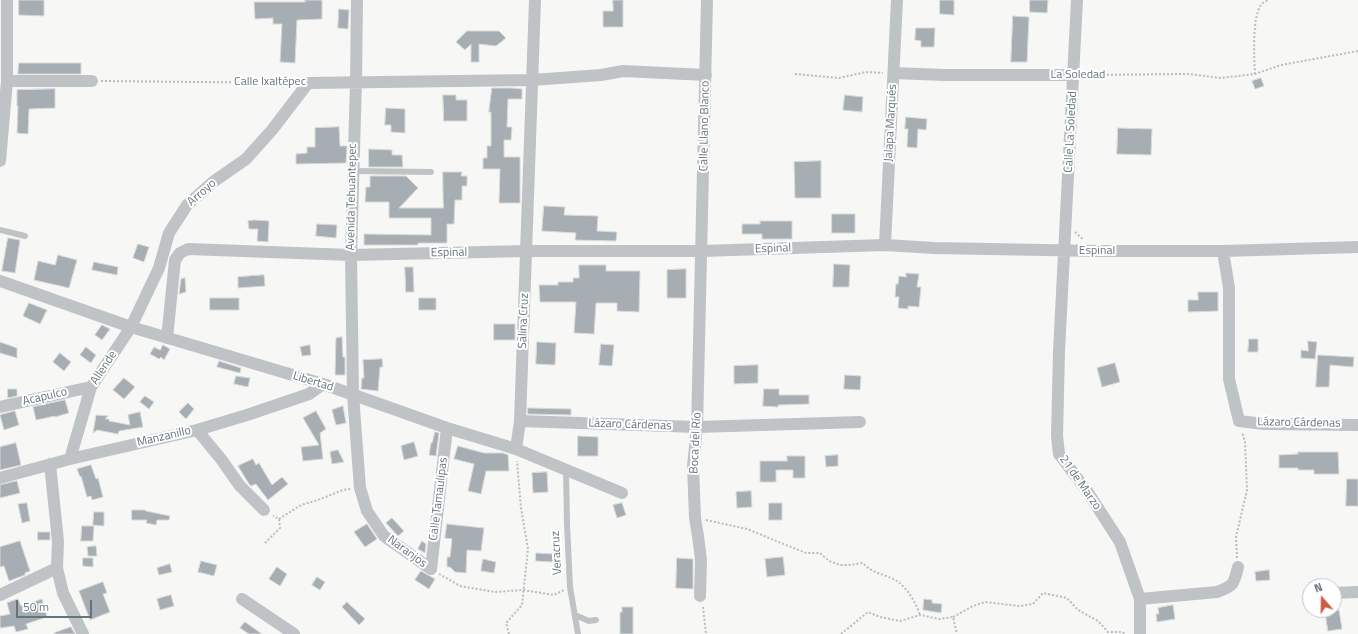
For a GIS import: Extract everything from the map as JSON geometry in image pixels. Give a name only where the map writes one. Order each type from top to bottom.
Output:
[{"type":"street","points":[[0,161],[7,81],[8,0]]},
{"type":"street","name":"Avenida Tehuantepec","points":[[353,395],[351,255],[357,0]]},
{"type":"street","name":"Salina Cruz","points":[[516,449],[520,421],[535,0]]},
{"type":"street","name":"Calle Llano Blanco","points":[[702,251],[707,0]]},
{"type":"street","name":"Jalapa Marqués","points":[[885,245],[897,0]]},
{"type":"street","name":"Calle La Soledad","points":[[1064,251],[1077,0]]},
{"type":"street","name":"Calle Ixaltépec","points":[[308,83],[532,80],[601,75],[623,71],[706,75]]},
{"type":"street","name":"La Soledad","points":[[894,73],[1074,75]]},
{"type":"street","points":[[7,81],[92,81]]},
{"type":"street","name":"Arroyo","points":[[131,327],[158,268],[169,233],[187,205],[214,182],[246,159],[272,130],[308,83]]},
{"type":"street","name":"Espinal","points":[[167,338],[175,260],[180,253],[188,249],[351,255],[527,251],[702,251],[885,245],[934,248],[1064,251],[1224,251],[1358,247]]},
{"type":"street","name":"Boca del Río","points":[[700,596],[701,560],[695,518],[694,466],[697,427],[702,251]]},
{"type":"street","name":"21 de Marzo","points":[[1064,251],[1057,401],[1057,436],[1059,454],[1087,491],[1120,542],[1140,599],[1140,634]]},
{"type":"street","points":[[1224,251],[1229,288],[1229,379],[1240,421]]},
{"type":"street","name":"Libertad","points":[[0,281],[131,327],[323,384],[447,428],[516,449],[622,493]]},
{"type":"street","name":"Allende","points":[[70,458],[91,387],[131,327]]},
{"type":"street","name":"Manzanillo","points":[[0,478],[70,458],[197,430],[309,394],[323,384]]},
{"type":"street","name":"Acapulco","points":[[0,407],[91,387]]},
{"type":"street","name":"Naranjos","points":[[353,395],[360,488],[367,511],[384,536],[431,569]]},
{"type":"street","name":"Lázaro Cárdenas","points":[[520,421],[697,427],[860,422]]},
{"type":"street","name":"Lázaro Cárdenas","points":[[1240,421],[1264,424],[1358,424]]},
{"type":"street","name":"Calle Tamaulipas","points":[[431,569],[447,428]]},
{"type":"street","points":[[197,430],[221,459],[240,486],[264,510]]},
{"type":"street","points":[[50,464],[58,541],[57,568],[63,593],[83,634]]},
{"type":"street","points":[[1140,599],[1217,592],[1228,588],[1235,581],[1238,567]]},
{"type":"street","points":[[0,595],[57,568]]},
{"type":"street","points":[[1342,593],[1358,592]]},
{"type":"street","points":[[242,599],[294,634]]},
{"type":"lane","points":[[353,171],[431,172]]},
{"type":"lane","points":[[0,230],[25,236]]},
{"type":"lane","name":"Veracruz","points":[[566,469],[570,587],[578,634]]},
{"type":"lane","points":[[575,615],[589,621],[596,620]]},
{"type":"path","points":[[1255,74],[1254,31],[1261,6],[1268,0]]},
{"type":"path","name":"La Soledad","points":[[1074,75],[1188,74],[1221,78],[1255,74],[1281,65],[1358,51]]},
{"type":"path","points":[[795,74],[839,78],[866,72],[894,73]]},
{"type":"path","name":"Calle Ixaltépec","points":[[92,81],[308,83]]},
{"type":"path","points":[[1074,231],[1098,251]]},
{"type":"path","points":[[1238,567],[1236,537],[1247,490],[1245,442],[1240,421]]},
{"type":"path","points":[[509,634],[506,624],[522,605],[528,549],[521,508],[516,449]]},
{"type":"path","points":[[278,519],[301,505],[343,490],[360,488]]},
{"type":"path","points":[[264,510],[278,519],[280,528],[265,543]]},
{"type":"path","points":[[695,518],[747,529],[806,552],[820,553],[829,561],[840,565],[863,563],[868,568],[897,581],[906,589],[917,605],[920,615]]},
{"type":"path","name":"Naranjos","points":[[431,569],[460,586],[495,592],[523,590],[554,595],[570,587]]},
{"type":"path","points":[[841,634],[868,612],[880,617],[900,621],[920,615],[939,619],[952,617],[973,606],[985,602],[1019,606],[1033,604],[1043,593],[1067,598],[1078,610],[1098,621],[1108,632],[1122,632],[1125,634]]},
{"type":"path","points":[[700,596],[703,606],[704,627],[706,634]]},
{"type":"path","points":[[952,617],[957,634]]},
{"type":"building","points":[[19,0],[44,0],[44,16],[19,15]]},
{"type":"building","points":[[305,0],[322,0],[322,19],[297,20],[295,63],[280,62],[282,24],[273,24],[273,18],[255,19],[254,2],[305,2]]},
{"type":"building","points":[[613,0],[623,0],[623,27],[603,27],[603,11],[613,11]]},
{"type":"building","points":[[940,0],[954,0],[954,15],[940,14]]},
{"type":"building","points":[[1030,0],[1048,0],[1047,13],[1030,12]]},
{"type":"building","points":[[339,9],[349,10],[348,29],[338,28]]},
{"type":"building","points":[[1013,16],[1029,17],[1027,62],[1011,62]]},
{"type":"building","points":[[916,28],[935,28],[934,47],[921,47],[921,41],[915,40]]},
{"type":"building","points":[[467,31],[499,31],[506,38],[496,46],[479,44],[479,62],[471,62],[471,44],[465,50],[456,42]]},
{"type":"building","points":[[19,63],[81,63],[81,74],[18,74]]},
{"type":"building","points":[[1261,78],[1264,86],[1255,89],[1252,81]]},
{"type":"building","points":[[492,88],[522,89],[522,99],[508,99],[507,127],[512,127],[511,140],[504,140],[504,157],[520,157],[520,203],[499,203],[500,169],[483,169],[483,158],[487,158],[487,146],[491,146],[491,112],[489,112]]},
{"type":"building","points":[[55,89],[55,108],[29,109],[28,134],[17,133],[17,90]]},
{"type":"building","points":[[443,95],[456,95],[456,100],[467,100],[467,121],[444,121]]},
{"type":"building","points":[[845,95],[863,97],[862,112],[843,110]]},
{"type":"building","points":[[386,108],[405,109],[405,133],[391,132],[391,125],[385,125]]},
{"type":"building","points":[[906,117],[927,119],[926,130],[918,129],[917,148],[907,147],[908,129],[905,129]]},
{"type":"building","points":[[339,127],[340,146],[347,146],[346,163],[296,164],[296,154],[307,153],[307,147],[315,147],[315,128]]},
{"type":"building","points":[[1118,128],[1152,129],[1151,155],[1117,154]]},
{"type":"building","points":[[369,149],[392,150],[392,155],[402,155],[403,167],[369,167]]},
{"type":"building","points":[[821,161],[821,198],[795,198],[794,162]]},
{"type":"building","points":[[443,172],[462,172],[461,176],[467,176],[467,186],[462,186],[462,200],[455,200],[454,224],[447,224],[447,243],[418,243],[418,245],[364,245],[364,234],[431,235],[431,218],[389,218],[389,202],[365,202],[366,187],[370,187],[370,176],[406,176],[418,188],[399,208],[443,208]]},
{"type":"building","points":[[544,206],[565,207],[564,215],[598,216],[597,231],[617,232],[616,241],[575,240],[576,233],[542,231]]},
{"type":"building","points":[[832,214],[855,214],[855,233],[832,233]]},
{"type":"building","points":[[248,221],[269,221],[268,242],[257,241],[258,229],[249,229]]},
{"type":"building","points":[[760,221],[792,221],[792,239],[762,239],[762,234],[742,234],[742,224],[760,224]]},
{"type":"building","points":[[317,224],[337,225],[336,238],[316,236]]},
{"type":"building","points":[[8,238],[20,240],[15,273],[2,271]]},
{"type":"building","points":[[138,244],[149,247],[144,262],[133,258]]},
{"type":"building","points":[[58,255],[77,260],[69,288],[34,280],[38,261],[55,265]]},
{"type":"building","points":[[94,262],[118,267],[117,275],[92,270]]},
{"type":"building","points":[[834,264],[850,265],[849,287],[833,287]]},
{"type":"building","points":[[579,265],[606,265],[606,271],[640,271],[639,312],[617,311],[617,303],[596,303],[594,334],[574,333],[576,302],[540,302],[539,285],[558,285],[558,282],[573,282],[573,278],[579,278]]},
{"type":"building","points":[[405,267],[413,267],[414,292],[406,292]]},
{"type":"building","points":[[686,269],[686,298],[667,298],[667,270]]},
{"type":"building","points":[[906,273],[919,274],[917,287],[921,287],[919,307],[908,306],[908,309],[898,308],[899,297],[895,297],[896,284],[898,284],[899,276],[906,277]]},
{"type":"building","points":[[264,275],[265,286],[238,288],[238,277]]},
{"type":"building","points":[[185,278],[186,292],[179,294],[181,279]]},
{"type":"building","points":[[1198,292],[1218,292],[1218,311],[1188,312],[1188,300],[1198,300]]},
{"type":"building","points":[[210,298],[239,298],[239,310],[210,310]]},
{"type":"building","points":[[419,298],[436,298],[436,310],[419,310]]},
{"type":"building","points":[[29,303],[47,310],[40,324],[23,316]]},
{"type":"building","points":[[494,324],[515,324],[515,340],[494,340]]},
{"type":"building","points":[[102,325],[110,329],[102,340],[95,335]]},
{"type":"building","points":[[342,337],[343,357],[345,357],[345,375],[335,375],[336,338]]},
{"type":"building","points":[[1249,339],[1258,339],[1258,352],[1248,352]]},
{"type":"building","points":[[1308,341],[1317,342],[1315,359],[1301,358],[1301,350],[1308,351]]},
{"type":"building","points":[[0,342],[17,348],[17,358],[0,353]]},
{"type":"building","points":[[537,342],[556,343],[555,365],[536,364]]},
{"type":"building","points":[[601,344],[614,345],[612,366],[599,365]]},
{"type":"building","points":[[163,345],[170,349],[164,360],[161,357],[159,359],[150,354],[154,347],[160,350]]},
{"type":"building","points":[[310,345],[311,355],[302,356],[300,347]]},
{"type":"building","points":[[86,347],[96,355],[91,363],[80,355]]},
{"type":"building","points":[[60,353],[71,362],[64,371],[53,362]]},
{"type":"building","points":[[1318,355],[1354,357],[1353,367],[1330,365],[1329,387],[1316,387]]},
{"type":"building","points":[[382,359],[383,367],[380,367],[378,391],[361,389],[362,378],[364,378],[363,360]]},
{"type":"building","points":[[219,361],[241,368],[240,373],[217,367]]},
{"type":"building","points":[[1115,363],[1120,382],[1102,387],[1097,368]]},
{"type":"building","points":[[758,365],[758,383],[734,384],[734,366]]},
{"type":"building","points":[[845,375],[861,376],[860,390],[844,389]]},
{"type":"building","points":[[236,376],[250,378],[248,387],[234,384]]},
{"type":"building","points":[[124,378],[135,387],[124,399],[113,390]]},
{"type":"building","points":[[8,389],[17,389],[17,396],[8,398]]},
{"type":"building","points":[[764,389],[779,389],[779,395],[809,395],[809,404],[778,405],[778,407],[763,406]]},
{"type":"building","points":[[145,396],[154,402],[149,409],[140,402]]},
{"type":"building","points":[[65,400],[69,413],[36,420],[33,407]]},
{"type":"building","points":[[188,403],[194,409],[186,419],[179,412]]},
{"type":"building","points":[[343,406],[346,423],[336,425],[332,410]]},
{"type":"building","points":[[528,408],[571,409],[571,415],[528,414]]},
{"type":"building","points":[[15,411],[19,425],[4,430],[0,415]]},
{"type":"building","points":[[316,411],[326,429],[320,433],[323,459],[303,461],[301,447],[319,445],[303,418]]},
{"type":"building","points":[[140,412],[143,427],[119,431],[118,434],[97,430],[93,433],[96,415],[108,416],[105,419],[109,419],[109,421],[130,425],[128,415]]},
{"type":"building","points":[[435,432],[439,433],[436,456],[429,455]]},
{"type":"building","points":[[578,436],[598,437],[598,456],[578,456]]},
{"type":"building","points":[[414,442],[418,456],[404,460],[401,446]]},
{"type":"building","points":[[16,443],[21,465],[0,470],[0,447]]},
{"type":"building","points":[[458,446],[484,453],[503,453],[508,455],[509,471],[486,471],[481,494],[468,491],[474,464],[454,459]]},
{"type":"building","points":[[338,450],[344,462],[332,464],[330,452]]},
{"type":"building","points":[[1298,452],[1338,452],[1339,474],[1314,474],[1314,470],[1279,468],[1279,455],[1298,454]]},
{"type":"building","points":[[838,455],[838,466],[826,467],[825,456]]},
{"type":"building","points":[[787,456],[805,456],[805,478],[793,478],[793,470],[776,470],[776,482],[760,482],[760,461],[787,461]]},
{"type":"building","points":[[253,459],[256,465],[259,463],[272,485],[282,477],[288,484],[268,500],[256,484],[251,486],[249,484],[238,466]]},
{"type":"building","points":[[91,465],[96,479],[98,478],[103,497],[92,500],[91,496],[87,497],[81,476],[80,477],[77,469]]},
{"type":"building","points":[[547,472],[548,492],[533,493],[532,473]]},
{"type":"building","points":[[1347,479],[1358,479],[1358,506],[1346,506]]},
{"type":"building","points":[[17,481],[20,493],[0,498],[0,485]]},
{"type":"building","points":[[751,491],[752,507],[737,508],[736,492]]},
{"type":"building","points":[[27,503],[30,521],[22,523],[18,504]]},
{"type":"building","points":[[622,503],[626,515],[617,518],[613,505]]},
{"type":"building","points":[[769,503],[782,503],[782,520],[769,520]]},
{"type":"building","points":[[132,510],[145,510],[170,516],[169,520],[157,520],[156,525],[146,523],[147,520],[132,520]]},
{"type":"building","points":[[94,512],[104,512],[104,526],[93,525]]},
{"type":"building","points":[[392,518],[404,531],[398,536],[386,523]]},
{"type":"building","points":[[367,524],[377,539],[365,547],[354,532]]},
{"type":"building","points":[[447,524],[484,528],[481,551],[467,550],[466,573],[455,572],[450,567],[447,567],[447,557],[450,557],[452,539],[445,538]]},
{"type":"building","points":[[82,526],[94,526],[93,541],[81,541]]},
{"type":"building","points":[[38,532],[50,532],[50,540],[38,540]]},
{"type":"building","points":[[20,541],[30,571],[25,573],[25,575],[9,581],[4,566],[0,567],[0,547]]},
{"type":"building","points":[[422,541],[426,544],[425,553],[418,549]]},
{"type":"building","points":[[96,546],[97,556],[88,556],[87,547]]},
{"type":"building","points":[[536,553],[554,554],[553,562],[536,561]]},
{"type":"building","points":[[783,557],[785,575],[767,577],[765,559]]},
{"type":"building","points":[[83,558],[93,558],[93,567],[83,566]]},
{"type":"building","points":[[677,558],[693,559],[693,589],[676,588]]},
{"type":"building","points":[[483,559],[496,562],[494,573],[481,571]]},
{"type":"building","points":[[201,561],[217,565],[214,576],[198,572]]},
{"type":"building","points":[[170,564],[172,572],[159,575],[157,568]]},
{"type":"building","points":[[277,567],[287,574],[280,586],[269,579]]},
{"type":"building","points":[[1269,570],[1270,580],[1256,581],[1255,572]]},
{"type":"building","points":[[421,571],[435,579],[429,589],[415,580]]},
{"type":"building","points":[[317,577],[325,582],[320,590],[312,585]]},
{"type":"building","points":[[103,582],[107,593],[103,594],[110,612],[90,620],[79,591]]},
{"type":"building","points":[[171,595],[174,606],[160,610],[157,599]]},
{"type":"building","points":[[18,599],[21,606],[42,599],[47,617],[26,624],[28,629],[16,632],[14,626],[0,628],[0,616],[10,614],[7,603]]},
{"type":"building","points":[[924,599],[932,600],[932,603],[942,604],[941,613],[923,610]]},
{"type":"building","points":[[347,602],[365,619],[359,625],[342,607]]},
{"type":"building","points":[[1173,605],[1175,619],[1157,622],[1156,614],[1159,614],[1158,608]]},
{"type":"building","points":[[622,607],[633,607],[633,634],[620,634],[620,612],[622,612]]},
{"type":"building","points":[[1326,618],[1340,618],[1342,629],[1328,631]]},
{"type":"building","points":[[245,622],[262,634],[249,634],[240,628]]},
{"type":"building","points":[[71,627],[75,634],[54,634],[54,633]]}]
